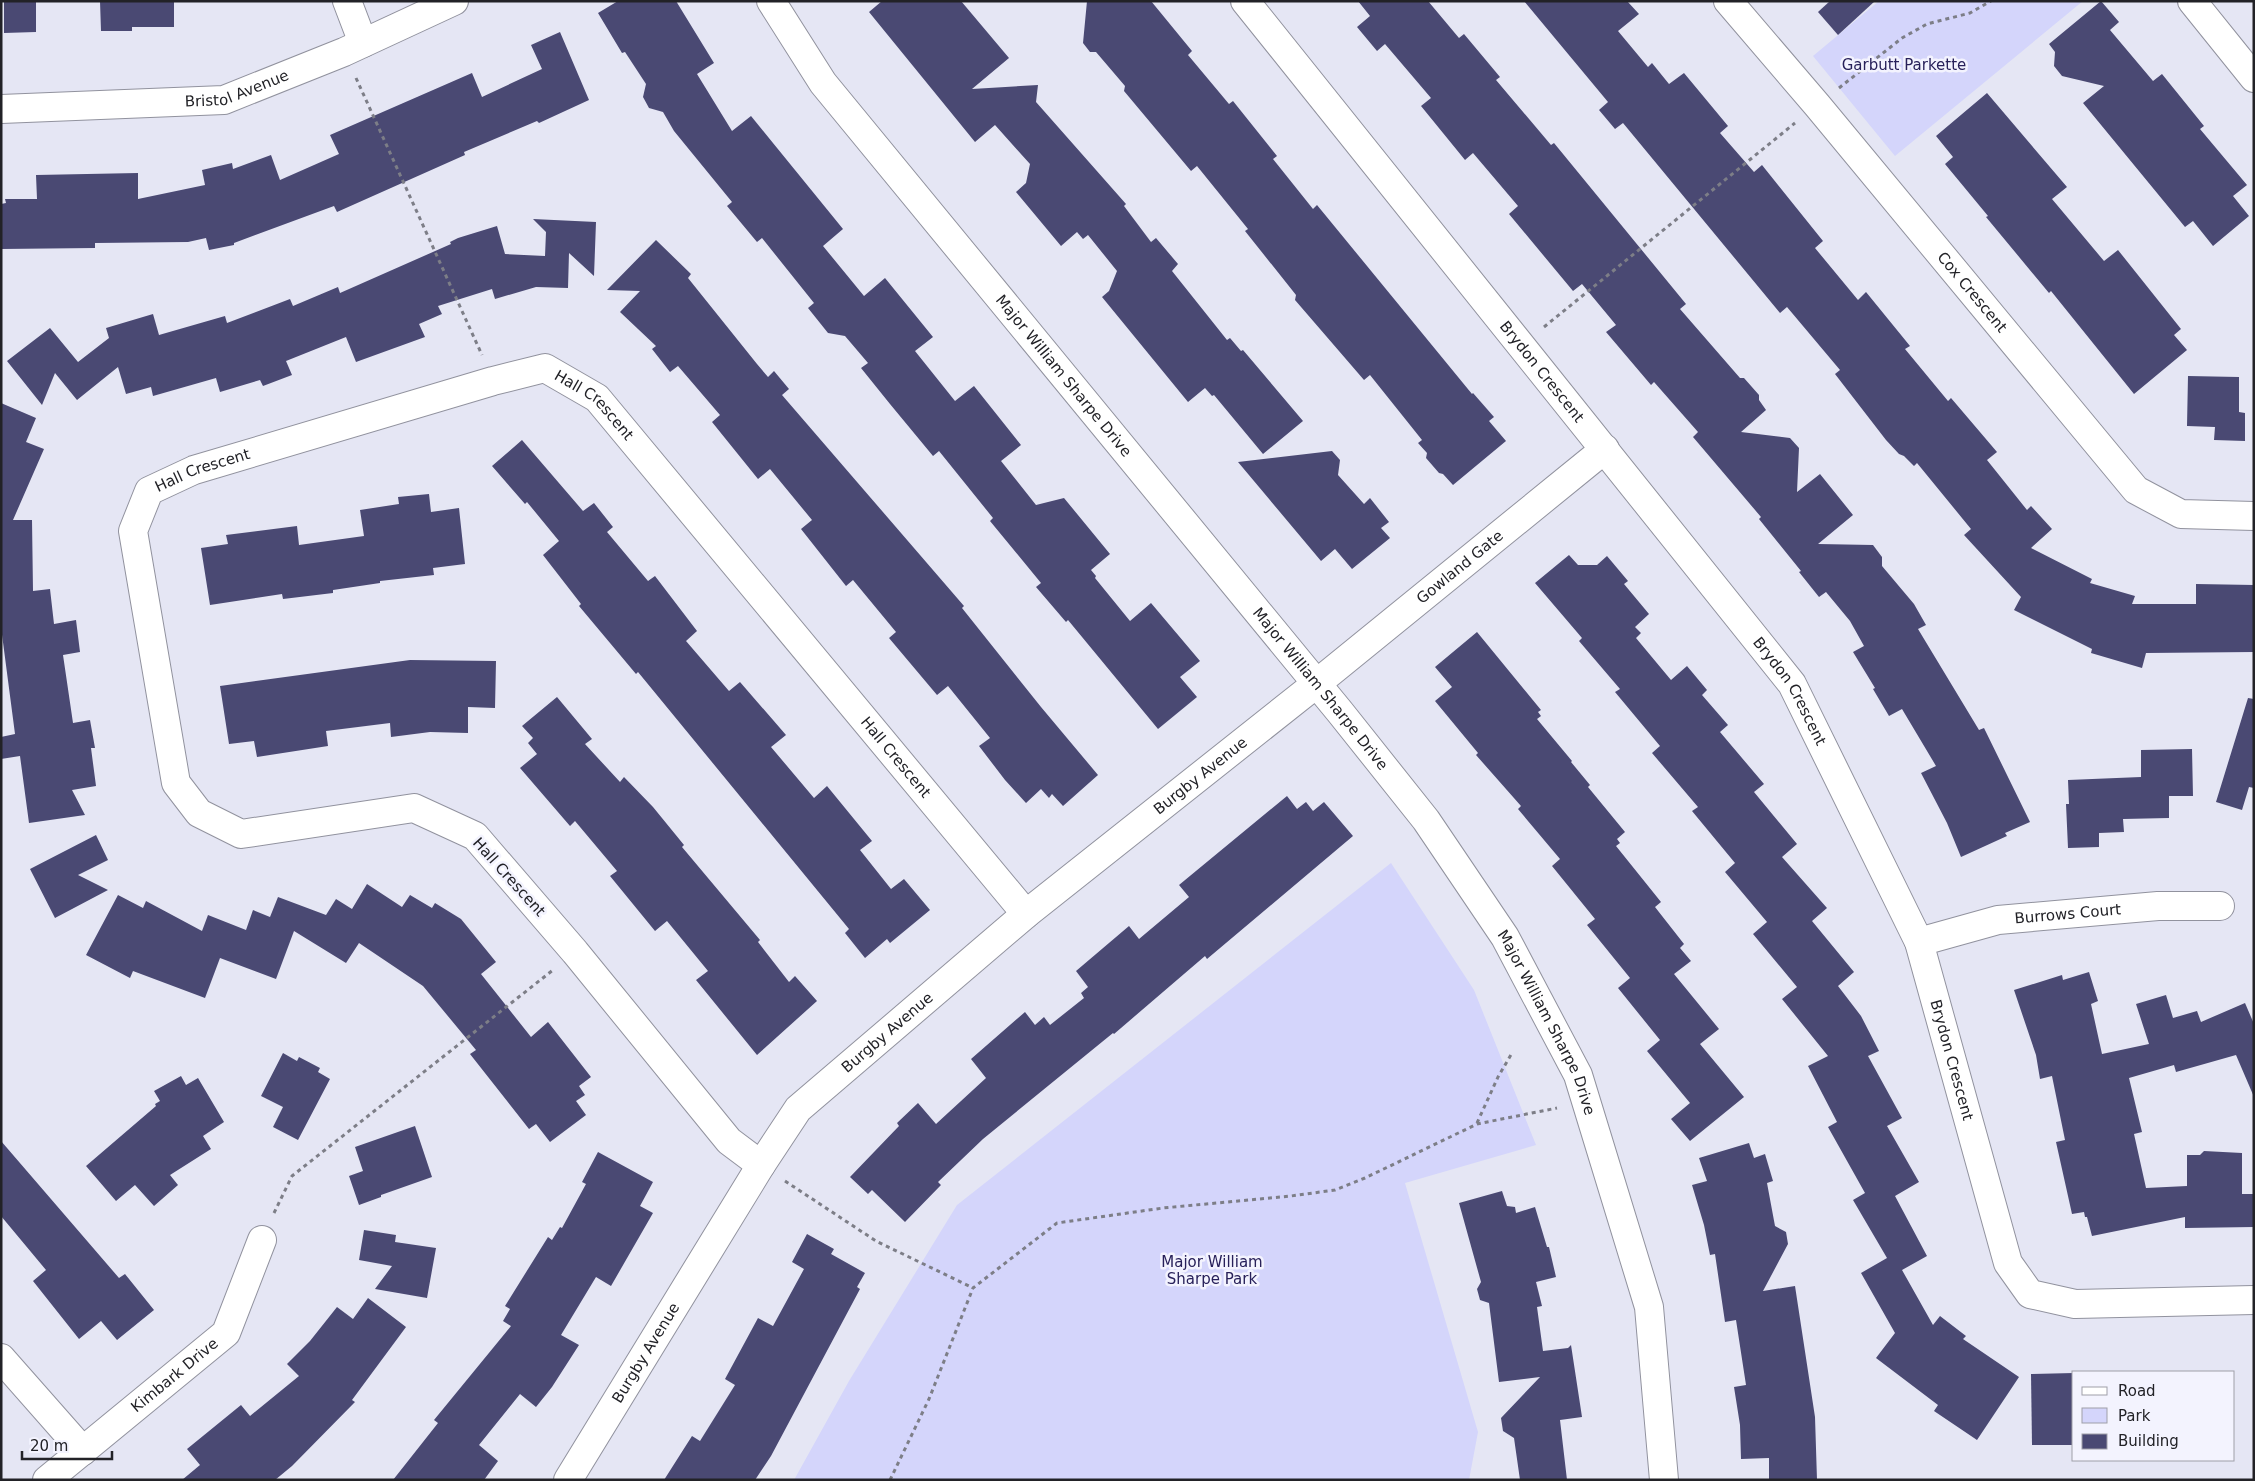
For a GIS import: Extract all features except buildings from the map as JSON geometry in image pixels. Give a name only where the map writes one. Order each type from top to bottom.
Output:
[{"type":"street","points":[[347,1],[353,47]]},
{"type":"street","name":"Bristol Avenue","points":[[1,109],[224,100],[353,47],[454,1]]},
{"type":"street","name":"Major William Sharpe Drive","points":[[771,1],[823,83],[1426,820],[1505,937],[1578,1075],[1649,1307],[1664,1480]]},
{"type":"street","name":"Brydon Crescent","points":[[1245,1],[1792,684],[1919,942],[2008,1263],[2030,1294],[2075,1304],[2254,1300]]},
{"type":"street","name":"Cox Crescent","points":[[1728,1],[1817,105],[2136,490],[2182,514],[2254,516]]},
{"type":"street","points":[[2192,1],[2254,78]]},
{"type":"street","name":"Hall Crescent","points":[[761,1165],[729,1141],[575,952],[475,836],[414,808],[241,834],[200,813],[176,783],[133,531],[149,491],[194,470],[494,380],[545,368],[597,398],[1026,914]]},
{"type":"street","name":"Gowland Gate","points":[[1316,684],[1605,449]]},
{"type":"street","name":"Burgby Avenue","points":[[568,1480],[761,1165],[798,1109],[1026,914],[1316,684]]},
{"type":"street","name":"Burrows Court","points":[[1919,942],[1998,920],[2158,906],[2220,906]]},
{"type":"street","name":"Kimbark Drive","points":[[47,1480],[226,1333],[262,1240]]},
{"type":"street","points":[[1,1358],[83,1451]]},
{"type":"path","points":[[1522,345],[1902,38],[1927,24],[1970,13],[1991,1]]},
{"type":"path","points":[[353,47],[494,380]]},
{"type":"path","points":[[262,1240],[292,1176],[575,952]]},
{"type":"path","points":[[1477,1124],[1498,1077],[1512,1053]]},
{"type":"path","points":[[890,1480],[929,1399],[973,1288],[1057,1223],[1163,1208],[1336,1190],[1366,1178],[1477,1124],[1586,1102]]},
{"type":"path","points":[[761,1165],[876,1241],[973,1288]]},
{"type":"green space","name":"Garbutt Parkette","points":[[1879,1],[2083,1],[1895,156],[1813,56]]},
{"type":"green space","name":"Major William Sharpe Park","points":[[1391,863],[1474,990],[1536,1145],[1405,1183],[1478,1432],[1469,1480],[794,1480],[849,1381],[957,1205]]}]
